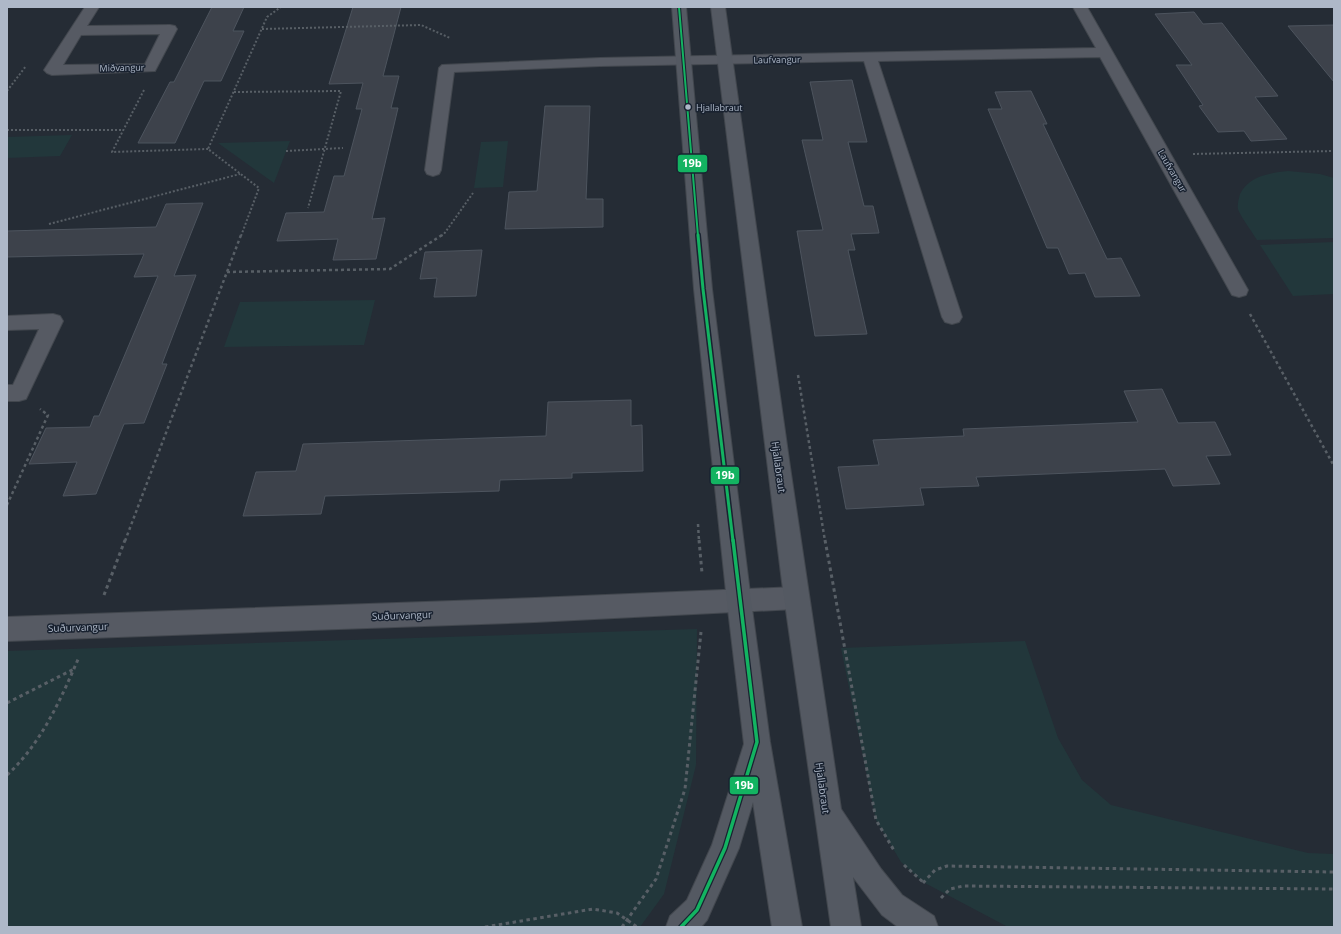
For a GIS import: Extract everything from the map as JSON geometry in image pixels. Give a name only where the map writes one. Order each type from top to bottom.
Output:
[{"type":"main road","points":[[678,7],[703,289],[739,601],[757,742],[787,927]]},
{"type":"main road","name":"Hjallabraut","points":[[718,7],[796,598],[827,812],[846,927]]},
{"type":"main road","points":[[681,927],[697,910],[725,848],[757,742]]},
{"type":"main road","points":[[827,812],[871,879],[892,904],[917,922]]},
{"type":"street","name":"Miðvangur","points":[[77,31],[170,29],[150,68],[52,70],[92,7]]},
{"type":"street","name":"Laufvangur","points":[[1080,7],[1239,290]]},
{"type":"street","name":"Laufvangur","points":[[683,61],[1105,52]]},
{"type":"street","points":[[870,58],[952,317]]},
{"type":"street","points":[[433,170],[447,68],[683,61]]},
{"type":"street","points":[[7,323],[54,321],[13,393]]},
{"type":"street","name":"Suðurvangur","points":[[7,629],[704,603],[796,598]]},
{"type":"path","points":[[208,149],[268,17],[280,7]]},
{"type":"path","points":[[262,29],[421,25],[450,38]]},
{"type":"path","points":[[7,775],[16,768],[47,723],[74,669],[92,626],[259,188],[208,149],[112,152],[148,83],[150,68]]},
{"type":"path","points":[[234,92],[341,91],[308,208]]},
{"type":"path","points":[[7,130],[123,130]]},
{"type":"path","points":[[286,151],[343,148]]},
{"type":"path","points":[[49,224],[241,174]]},
{"type":"path","points":[[226,272],[390,270],[444,234],[474,193]]},
{"type":"path","points":[[797,367],[834,595],[876,820],[897,856]]},
{"type":"path","points":[[7,505],[48,415],[13,393]]},
{"type":"path","points":[[622,927],[656,879],[685,789],[704,603]]},
{"type":"path","points":[[7,703],[74,669]]},
{"type":"path","points":[[901,862],[924,882]]},
{"type":"path","points":[[917,922],[924,882],[935,870],[947,866],[1334,872]]},
{"type":"path","points":[[939,902],[941,896],[950,889],[963,886],[1334,889]]},
{"type":"path","points":[[484,927],[593,909],[610,910],[623,914],[637,927]]},
{"type":"green space","points":[[72,135],[60,156],[7,158],[7,137]]},
{"type":"green space","points":[[290,141],[274,183],[218,143]]},
{"type":"green space","points":[[508,141],[503,187],[474,188],[481,142]]},
{"type":"green space","points":[[1288,171],[1320,174],[1334,178],[1334,238],[1257,240],[1239,212],[1238,204],[1240,194],[1254,179],[1267,174]]},
{"type":"green space","points":[[1334,242],[1334,294],[1293,296],[1260,245]]},
{"type":"green space","points":[[375,300],[364,345],[224,347],[240,302]]},
{"type":"green space","points":[[697,629],[696,765],[664,894],[640,927],[7,927],[7,651]]},
{"type":"green space","points":[[1025,641],[1058,738],[1082,780],[1111,805],[1308,853],[1334,854],[1334,927],[1008,927],[923,882],[901,862],[876,820],[841,648]]},
{"type":"building","points":[[212,7],[244,7],[233,31],[244,31],[221,81],[204,81],[175,143],[138,143],[170,82],[174,82]]},
{"type":"building","points":[[353,7],[401,7],[383,76],[399,76],[391,108],[398,108],[372,219],[385,218],[376,259],[333,260],[338,239],[277,241],[286,213],[324,212],[334,176],[344,176],[362,109],[356,109],[363,83],[329,84]]},
{"type":"building","points":[[1194,12],[1203,24],[1222,23],[1278,96],[1255,97],[1287,139],[1251,141],[1244,131],[1218,132],[1199,106],[1203,105],[1176,65],[1192,65],[1155,14]]},
{"type":"building","points":[[1334,25],[1334,82],[1288,26]]},
{"type":"building","points":[[852,80],[867,142],[848,142],[864,206],[873,206],[879,233],[851,234],[855,250],[848,250],[867,334],[815,336],[797,231],[823,230],[802,140],[823,140],[810,82]]},
{"type":"building","points":[[1031,91],[1047,124],[1043,124],[1107,259],[1121,258],[1140,296],[1095,297],[1085,273],[1069,274],[1058,248],[1047,248],[988,109],[1002,109],[995,92]]},
{"type":"building","points":[[545,106],[590,106],[586,199],[603,199],[603,227],[505,229],[509,192],[537,191]]},
{"type":"building","points":[[203,203],[174,276],[196,275],[162,364],[167,364],[144,423],[124,424],[96,494],[63,496],[77,462],[29,464],[46,428],[90,427],[94,416],[99,416],[158,276],[134,277],[144,254],[7,257],[7,231],[156,227],[166,204]]},
{"type":"building","points":[[482,250],[476,296],[434,297],[437,278],[420,279],[425,252]]},
{"type":"building","points":[[1162,389],[1178,423],[1215,422],[1231,455],[1206,456],[1220,484],[1173,486],[1165,469],[976,477],[979,486],[920,488],[924,505],[846,509],[838,467],[879,465],[873,440],[964,436],[963,429],[1138,422],[1124,391]]},
{"type":"building","points":[[631,400],[631,426],[642,425],[643,471],[572,473],[572,478],[500,480],[499,491],[325,496],[321,514],[243,516],[256,472],[296,471],[303,444],[546,436],[548,402]]},
{"type":"transit line","name":"19b","points":[[679,7],[703,289],[757,742],[725,848],[697,910],[681,927]]},
{"type":"place","name":"Hjallabraut","points":[[688,107]]}]
